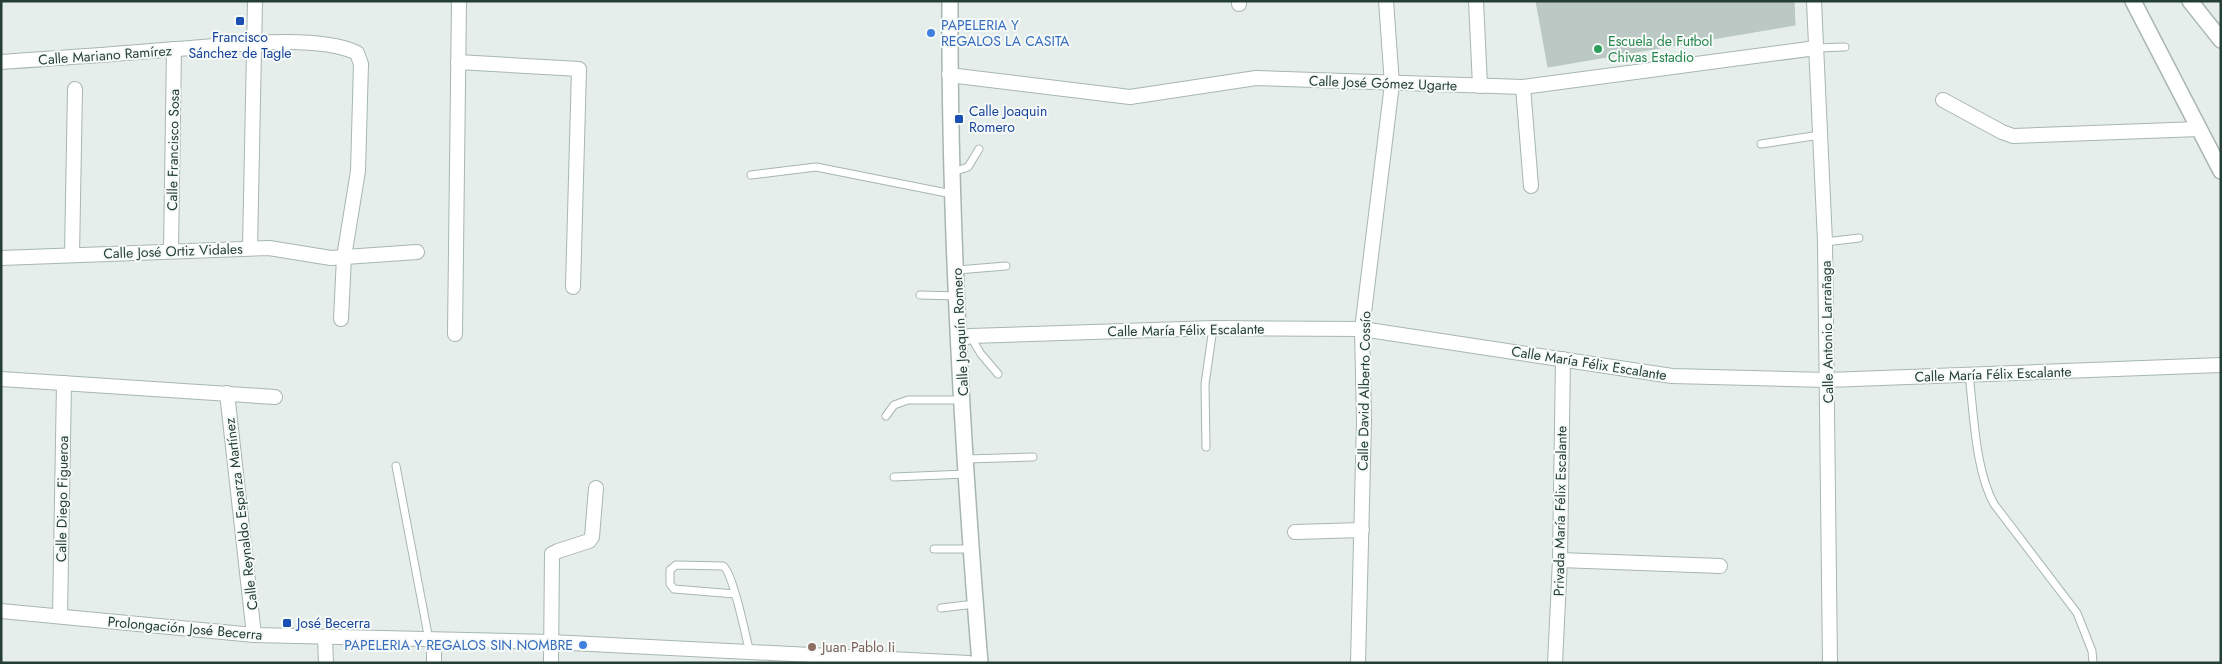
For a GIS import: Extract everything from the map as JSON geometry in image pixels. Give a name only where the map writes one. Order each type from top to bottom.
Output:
[{"type":"street","points":[[250,248],[255,1]]},
{"type":"street","points":[[455,334],[459,1]]},
{"type":"street","name":"Calle Joaquín Romero","points":[[950,1],[950,75],[958,296],[964,338],[963,400],[971,548],[980,663]]},
{"type":"street","name":"Calle David Alberto Cossío","points":[[1358,663],[1364,421],[1362,329],[1392,84],[1386,1]]},
{"type":"street","points":[[1476,1],[1480,86]]},
{"type":"street","name":"Calle Antonio Larrañaga","points":[[1814,1],[1825,242],[1830,663]]},
{"type":"street","points":[[2133,1],[2221,171]]},
{"type":"street","points":[[2190,1],[2221,40]]},
{"type":"street","name":"Calle Mariano Ramírez","points":[[1,62],[254,43],[320,43],[349,49],[357,53],[361,64],[358,171],[344,257]]},
{"type":"street","name":"Calle José Gómez Ugarte","points":[[950,75],[1130,97],[1256,78],[1522,87],[1816,48]]},
{"type":"street","name":"Calle Francisco Sosa","points":[[171,250],[174,49]]},
{"type":"street","points":[[458,62],[579,69],[573,287]]},
{"type":"street","points":[[1522,87],[1530,186]]},
{"type":"street","points":[[72,256],[75,89]]},
{"type":"street","points":[[1943,100],[2013,136],[2199,129]]},
{"type":"street","name":"Calle José Ortiz Vidales","points":[[1,258],[250,248],[268,248],[332,258],[417,252]]},
{"type":"street","points":[[341,319],[344,257]]},
{"type":"street","name":"Calle María Félix Escalante","points":[[964,338],[1214,328],[1362,329],[1672,376],[1828,380],[2221,364]]},
{"type":"street","name":"Privada María Félix Escalante","points":[[1555,663],[1560,560],[1563,359]]},
{"type":"street","points":[[1,379],[275,397]]},
{"type":"street","name":"Calle Diego Figueroa","points":[[60,616],[64,383]]},
{"type":"street","name":"Calle Reynaldo Esparza Martínez","points":[[227,393],[254,635]]},
{"type":"street","points":[[550,663],[552,554],[589,541],[592,537],[596,488]]},
{"type":"street","points":[[1295,532],[1362,530]]},
{"type":"street","points":[[1560,560],[1720,566]]},
{"type":"street","name":"Prolongación José Becerra","points":[[1,611],[254,635],[551,642],[969,663]]},
{"type":"street","points":[[325,638],[326,663]]},
{"type":"street","points":[[432,640],[434,663]]},
{"type":"lane","points":[[1816,48],[1845,47]]},
{"type":"lane","points":[[1761,144],[1820,135]]},
{"type":"lane","points":[[953,172],[968,167],[979,149]]},
{"type":"lane","points":[[751,175],[800,167],[816,167],[954,195]]},
{"type":"lane","points":[[1825,242],[1859,238]]},
{"type":"lane","points":[[957,270],[1006,266]]},
{"type":"lane","points":[[920,295],[958,296]]},
{"type":"lane","points":[[1206,447],[1205,384],[1214,328]]},
{"type":"lane","points":[[964,338],[998,374]]},
{"type":"lane","points":[[1969,375],[1982,474],[1987,492],[1994,504],[2077,613],[2092,651],[2093,663]]},
{"type":"lane","points":[[886,416],[894,405],[903,401],[963,400]]},
{"type":"lane","points":[[894,477],[1033,457]]},
{"type":"lane","points":[[396,466],[432,640]]},
{"type":"lane","points":[[934,549],[971,548]]},
{"type":"lane","points":[[735,594],[674,590],[670,584],[670,570],[676,565],[723,566],[728,570],[735,594],[750,653]]},
{"type":"lane","points":[[941,608],[975,604]]},
{"type":"building","name":"Escuela de Futbol Chivas Estadio","points":[[1536,1],[1794,1],[1795,25],[1548,67]]},
{"type":"place","name":"Francisco Sánchez de Tagle","points":[[240,21]]},
{"type":"place","name":"PAPELERIA Y REGALOS LA CASITA","points":[[931,33]]},
{"type":"place","name":"Escuela de Futbol Chivas Estadio","points":[[1598,49]]},
{"type":"place","name":"Calle Joaquin Romero","points":[[959,119]]},
{"type":"place","name":"José Becerra","points":[[287,623]]},
{"type":"place","name":"PAPELERIA Y REGALOS SIN NOMBRE","points":[[583,645]]},
{"type":"place","name":"Juan Pablo Ii","points":[[812,647]]}]
